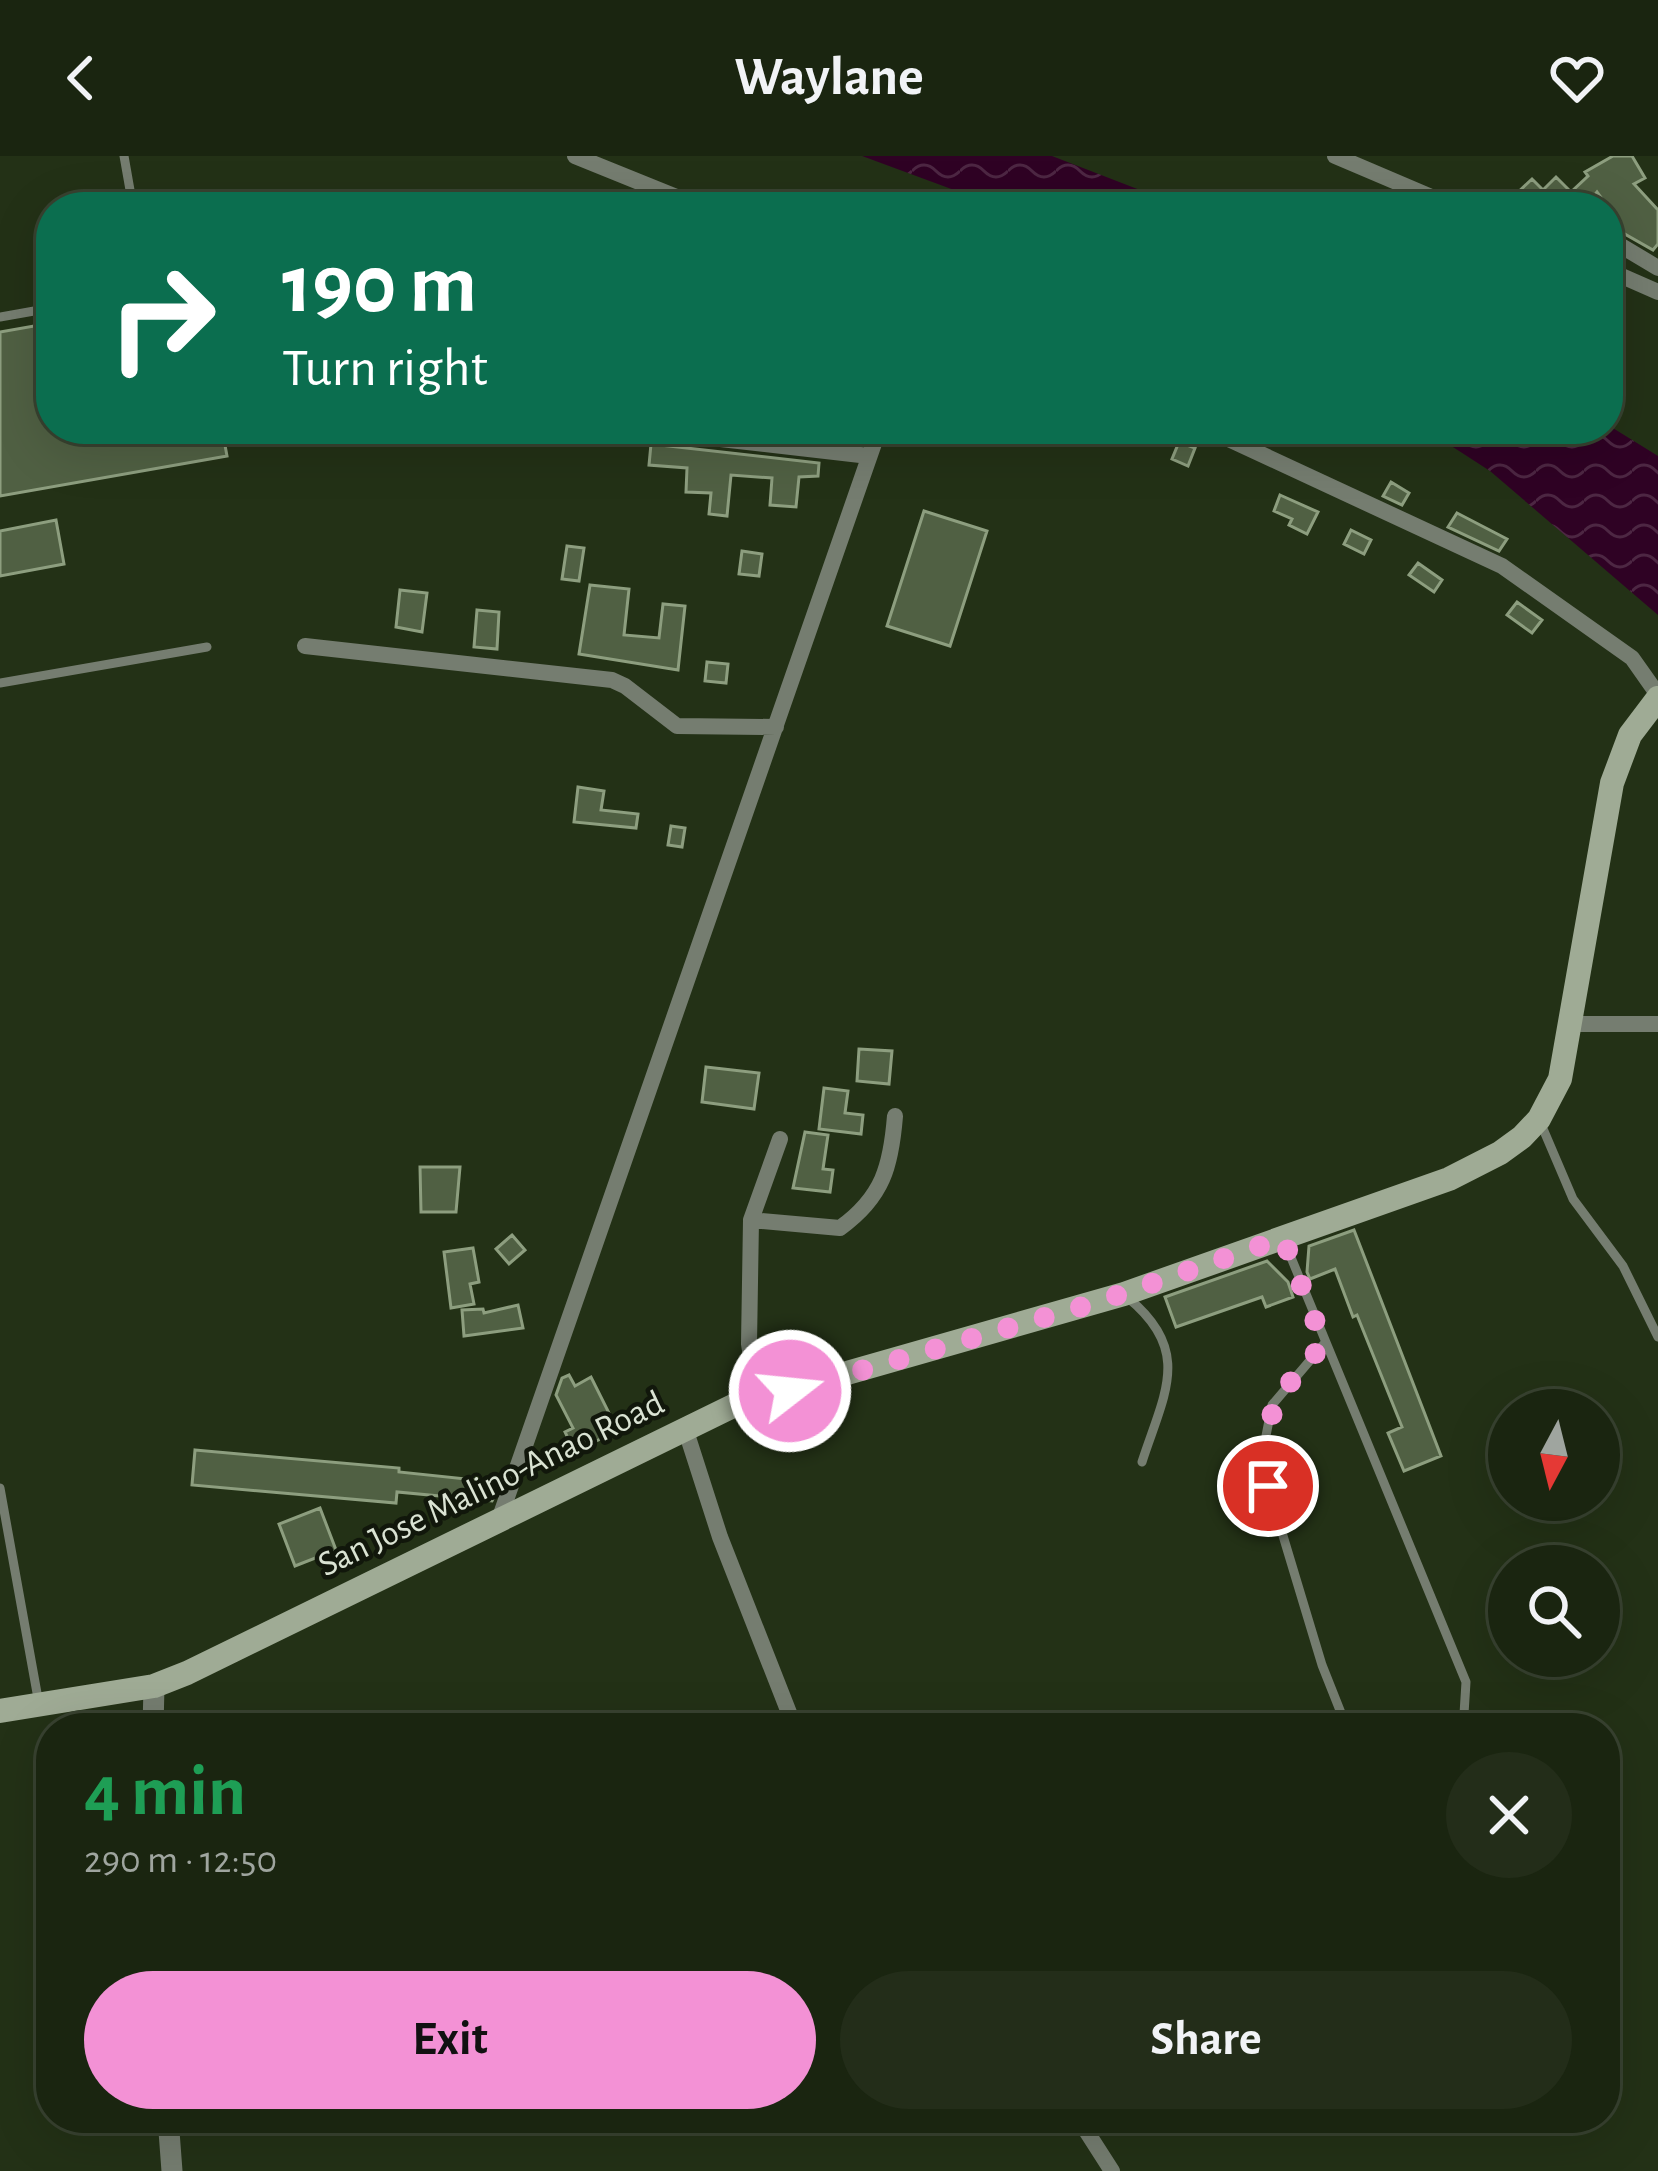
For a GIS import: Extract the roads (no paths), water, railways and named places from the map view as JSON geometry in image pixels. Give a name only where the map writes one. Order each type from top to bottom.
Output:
[{"type":"main road","name":"San Jose Malino-Anao Road","points":[[0,1711],[154,1686],[748,1402],[1124,1294],[1477,1167],[1538,1120],[1560,1079],[1612,783],[1630,735],[1658,697]]},
{"type":"street","points":[[575,156],[663,192]]},
{"type":"street","points":[[1335,156],[1420,192]]},
{"type":"street","points":[[1623,247],[1658,268]]},
{"type":"street","points":[[1623,277],[1658,292]]},
{"type":"street","points":[[764,444],[869,456]]},
{"type":"street","points":[[499,1520],[873,444]]},
{"type":"street","points":[[1239,444],[1502,566],[1632,658],[1658,697]]},
{"type":"street","points":[[304,646],[612,680],[676,726],[776,727]]},
{"type":"street","points":[[1571,1024],[1658,1024]]},
{"type":"street","points":[[752,1220],[840,1228],[888,1172],[895,1116]]},
{"type":"street","points":[[748,1402],[755,1382],[748,1344],[752,1220],[780,1138]]},
{"type":"street","points":[[685,1429],[720,1537],[789,1713]]},
{"type":"street","points":[[153,1713],[154,1686]]},
{"type":"street","points":[[169,2133],[172,2171]]},
{"type":"street","points":[[1088,2133],[1112,2171]]},
{"type":"lane","points":[[124,156],[131,192]]},
{"type":"lane","points":[[0,317],[36,311]]},
{"type":"lane","points":[[0,683],[207,647]]},
{"type":"lane","points":[[1538,1120],[1573,1199],[1623,1266],[1658,1337]]},
{"type":"lane","points":[[1283,1238],[1466,1682],[1464,1713]]},
{"type":"lane","points":[[1124,1294],[1153,1318],[1169,1352],[1168,1382],[1142,1462]]},
{"type":"lane","points":[[1324,1344],[1272,1405],[1262,1451],[1268,1486],[1322,1665],[1341,1713]]},
{"type":"lane","points":[[0,1488],[39,1705]]},
{"type":"water","points":[[862,156],[1052,156],[1145,192],[959,192]]},
{"type":"water","points":[[1623,434],[1658,456],[1658,615],[1490,471],[1448,444],[1623,444]]}]
